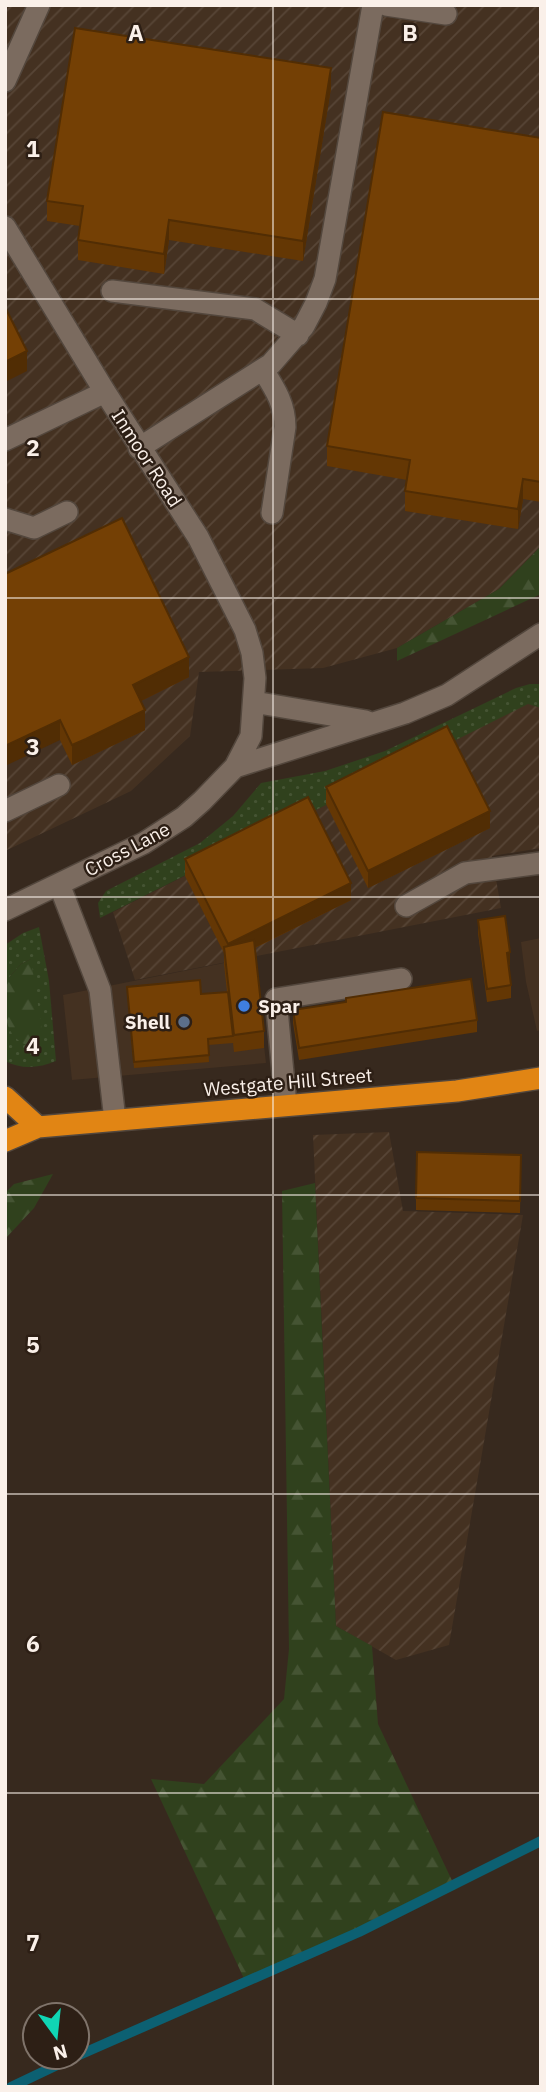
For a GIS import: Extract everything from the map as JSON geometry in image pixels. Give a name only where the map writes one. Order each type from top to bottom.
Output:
[{"type":"highway","name":"Westgate Hill Street","points":[[5,1141],[38,1126],[457,1090],[541,1078]]},
{"type":"highway","points":[[5,1097],[38,1126]]},
{"type":"street","points":[[5,81],[39,5]]},
{"type":"street","points":[[139,448],[263,370],[298,335],[316,303],[325,279],[373,5]]},
{"type":"street","points":[[386,5],[446,14]]},
{"type":"street","name":"Inmoor Road","points":[[5,227],[139,448],[198,537],[240,618],[252,653],[254,702]]},
{"type":"street","points":[[112,291],[255,309],[298,335]]},
{"type":"street","points":[[263,370],[281,400],[285,413],[272,513]]},
{"type":"street","points":[[5,440],[105,392]]},
{"type":"street","points":[[6,518],[34,528],[66,512]]},
{"type":"street","name":"Cross Lane","points":[[235,767],[405,713],[447,695],[541,634]]},
{"type":"street","name":"Cross Lane","points":[[5,910],[165,830],[202,801],[235,767],[250,736],[254,702],[371,722]]},
{"type":"street","points":[[5,811],[59,785]]},
{"type":"street","points":[[406,906],[465,873],[541,863]]},
{"type":"street","points":[[59,884],[100,990],[115,1120]]},
{"type":"street","points":[[286,1105],[276,999],[401,979]]},
{"type":"shaded area","points":[[5,5],[541,7],[541,546],[499,589],[397,648],[323,668],[199,672],[190,736],[131,791],[5,851]]},
{"type":"shaded area","points":[[528,703],[541,708],[541,848],[492,856],[501,908],[135,980],[113,912]]},
{"type":"shaded area","points":[[541,938],[541,1030],[537,1031],[526,982],[521,942]]},
{"type":"shaded area","points":[[254,957],[266,1063],[72,1080],[63,995]]},
{"type":"shaded area","points":[[389,1132],[403,1211],[523,1215],[449,1645],[396,1660],[336,1626],[313,1135]]},
{"type":"green space","points":[[541,546],[541,594],[397,661],[397,648],[499,589]]},
{"type":"green space","points":[[541,684],[541,708],[528,704],[100,918],[98,903],[106,891],[200,843],[233,816],[261,783],[325,771],[385,751],[516,688]]},
{"type":"green space","points":[[39,927],[49,981],[56,1061],[24,1067],[5,1061],[5,1024],[6,1027],[31,959],[21,964],[5,982],[5,945],[23,933]]},
{"type":"green space","points":[[31,959],[45,1050],[20,1041],[8,1027],[6,1017],[5,982],[21,964]]},
{"type":"green space","points":[[53,1174],[34,1208],[5,1239],[5,1193],[14,1184]]},
{"type":"green space","points":[[315,1183],[336,1626],[372,1646],[378,1724],[456,1889],[247,1985],[151,1779],[204,1784],[284,1699],[289,1649],[282,1191]]},
{"type":"building","points":[[75,28],[331,68],[303,241],[169,220],[164,254],[78,240],[83,206],[47,201]]},
{"type":"building","points":[[383,112],[541,138],[541,482],[523,479],[518,509],[405,491],[410,460],[327,446]]},
{"type":"building","points":[[5,307],[27,351],[5,362]]},
{"type":"building","points":[[122,518],[189,657],[133,685],[145,710],[86,739],[72,745],[60,720],[5,746],[5,574]]},
{"type":"building","points":[[447,726],[490,811],[368,871],[326,787]]},
{"type":"building","points":[[308,797],[351,883],[228,944],[185,859]]},
{"type":"building","points":[[505,916],[511,985],[487,989],[478,920]]},
{"type":"building","name":"Spar","points":[[254,940],[264,1031],[234,1035],[224,947]]},
{"type":"building","points":[[471,979],[477,1020],[299,1048],[293,1010],[346,1002],[346,998]]},
{"type":"building","name":"Shell","points":[[200,980],[201,994],[228,992],[233,1036],[208,1039],[209,1055],[134,1062],[127,987]]},
{"type":"building","points":[[417,1152],[521,1155],[520,1201],[416,1198]]},
{"type":"waterway","points":[[91,2050],[359,1932],[541,1841]]},
{"type":"waterway","points":[[11,2087],[45,2071]]},
{"type":"place","name":"Spar","points":[[244,1006]]},
{"type":"place","name":"Shell","points":[[184,1022]]}]
